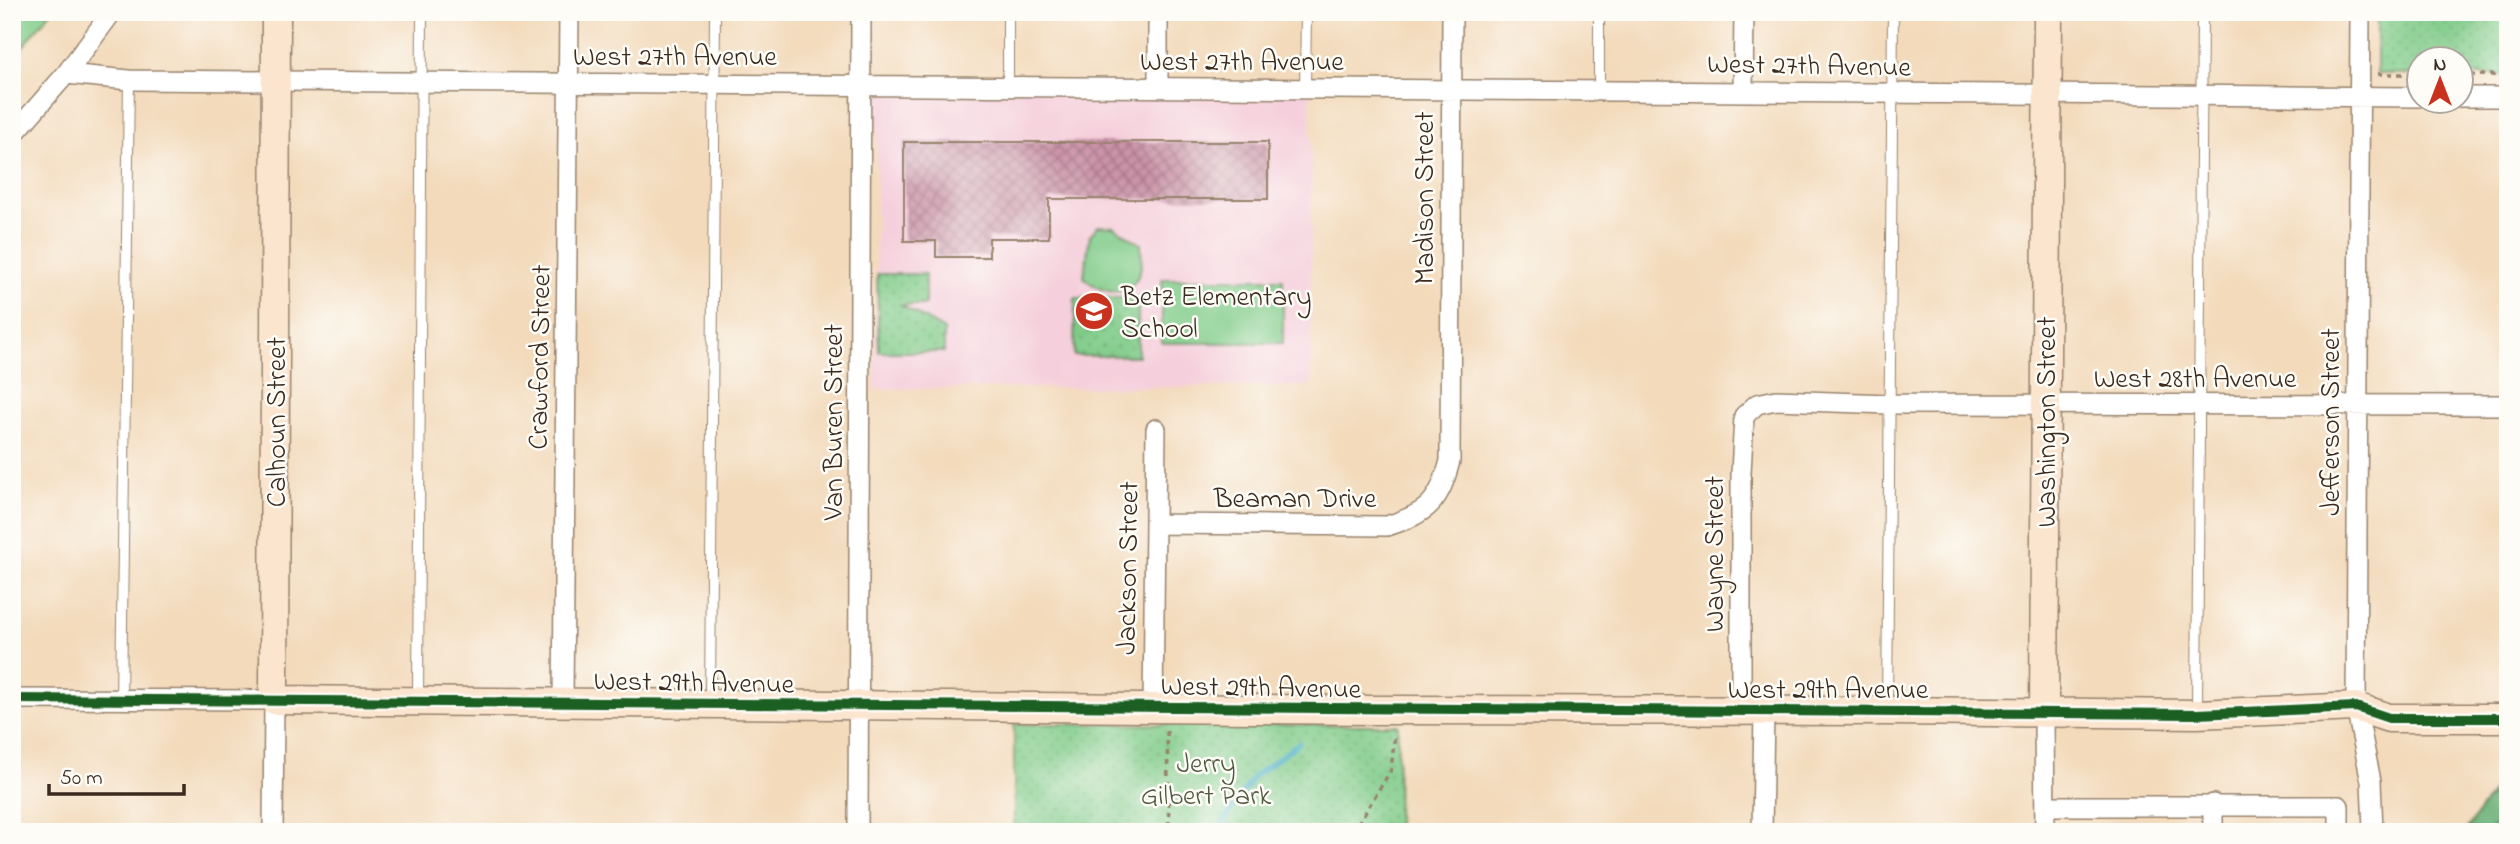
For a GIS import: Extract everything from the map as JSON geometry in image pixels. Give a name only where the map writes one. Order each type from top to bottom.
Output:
[{"type":"street","points":[[12,136],[66,74],[112,12]]},
{"type":"street","name":"Calhoun Street","points":[[273,832],[276,12]]},
{"type":"street","name":"Crawford Street","points":[[563,702],[569,12]]},
{"type":"street","name":"Van Buren Street","points":[[858,832],[861,12]]},
{"type":"street","points":[[1157,88],[1158,12]]},
{"type":"street","name":"Madison Street","points":[[1450,385],[1452,12]]},
{"type":"street","points":[[1743,91],[1744,12]]},
{"type":"street","name":"Washington Street","points":[[2045,832],[2048,12]]},
{"type":"street","name":"Jefferson Street","points":[[2360,12],[2356,707],[2371,781],[2373,830]]},
{"type":"street","name":"West 27th Avenue","points":[[66,74],[129,80],[2404,97]]},
{"type":"street","points":[[2474,97],[2508,97]]},
{"type":"street","name":"Beaman Drive","points":[[1155,524],[1352,527],[1388,526],[1414,517],[1433,502],[1444,483],[1450,461],[1450,385]]},
{"type":"street","name":"West 28th Avenue","points":[[1757,404],[1776,400],[1889,404],[2508,405]]},
{"type":"street","name":"Wayne Street","points":[[1757,404],[1744,416],[1741,473],[1762,832]]},
{"type":"street","name":"Jackson Street","points":[[1156,429],[1159,708]]},
{"type":"street","name":"West 29th Avenue","points":[[12,699],[2197,714],[2356,707],[2389,718],[2508,718]]},
{"type":"street","points":[[2213,804],[2213,832]]},
{"type":"street","points":[[2045,806],[2339,806],[2339,832]]},
{"type":"lane","points":[[418,702],[422,12]]},
{"type":"lane","points":[[710,703],[715,12]]},
{"type":"lane","points":[[1008,12],[1008,85]]},
{"type":"lane","points":[[1305,89],[1306,12]]},
{"type":"lane","points":[[1599,12],[1599,90]]},
{"type":"lane","points":[[1887,711],[1893,12]]},
{"type":"lane","points":[[2197,714],[2202,12]]},
{"type":"lane","points":[[121,701],[129,80]]},
{"type":"path","points":[[2474,75],[2508,75]]},
{"type":"path","points":[[1159,708],[1169,832]]},
{"type":"path","points":[[1353,832],[1391,771],[1396,722]]},
{"type":"shaded area","name":"Betz Elementary School","points":[[877,84],[1311,89],[1311,386],[875,389]]},
{"type":"green space","points":[[12,12],[51,12],[12,60]]},
{"type":"green space","points":[[2377,12],[2508,12],[2508,75],[2474,75],[2474,46],[2404,46],[2404,74],[2377,74]]},
{"type":"green space","points":[[1098,226],[1114,227],[1141,244],[1141,267],[1132,285],[1125,290],[1109,291],[1092,284],[1084,277],[1090,235]]},
{"type":"green space","points":[[877,274],[925,274],[925,305],[901,305],[944,330],[944,352],[879,352]]},
{"type":"green space","points":[[1162,279],[1283,279],[1283,343],[1162,343]]},
{"type":"green space","points":[[1075,298],[1138,298],[1138,356],[1074,356]]},
{"type":"green space","name":"Jerry Gilbert Park","points":[[1014,724],[1398,725],[1397,832],[1014,832]]},
{"type":"green space","points":[[2508,768],[2508,832],[2465,832]]},
{"type":"building","name":"Betz Elementary School","points":[[904,142],[1268,142],[1268,199],[1049,199],[1049,238],[989,238],[989,257],[936,257],[936,241],[904,241]]},
{"type":"waterway","points":[[1217,832],[1254,776],[1299,743]]},
{"type":"cycle path","points":[[12,699],[2197,714],[2356,707],[2389,718],[2508,718]]},
{"type":"place","name":"Betz Elementary School","points":[[1094,311]]}]
